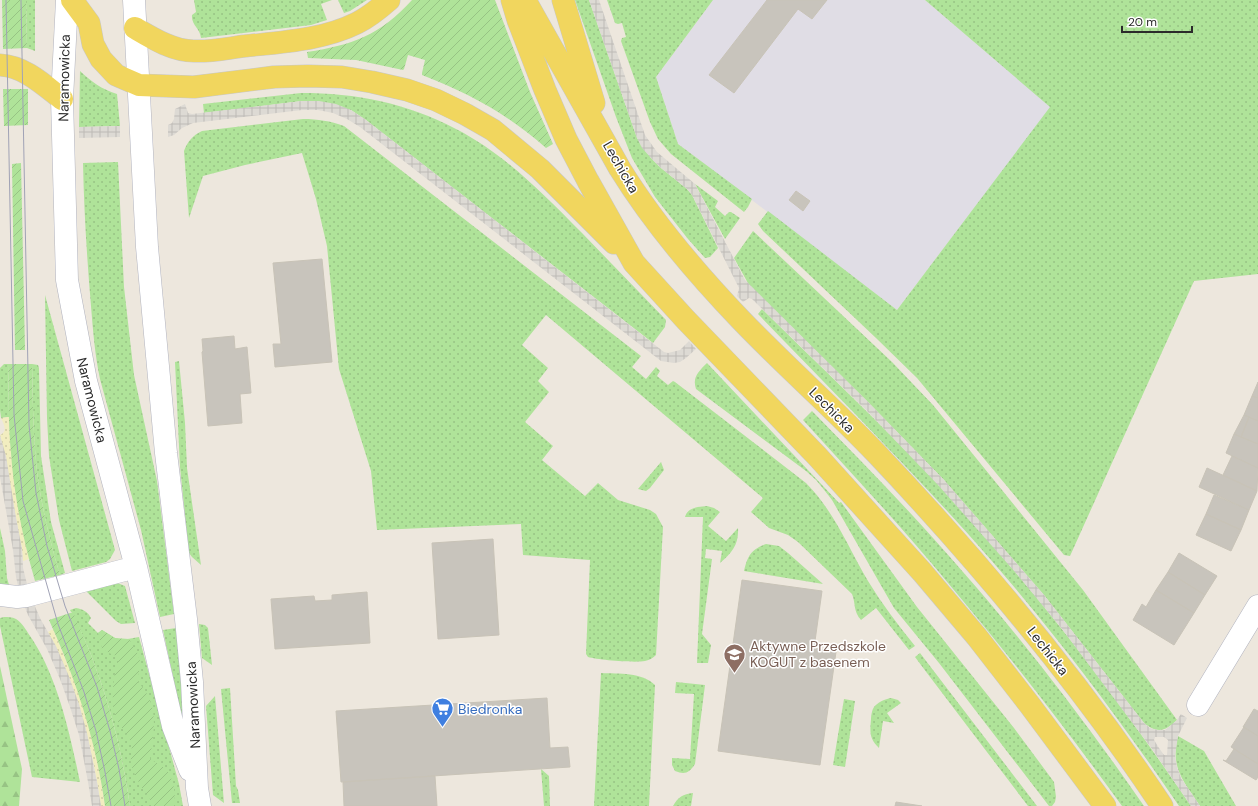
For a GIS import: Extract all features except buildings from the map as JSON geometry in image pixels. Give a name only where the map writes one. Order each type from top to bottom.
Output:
[{"type":"main road","points":[[72,0],[89,23],[93,44],[101,60],[116,75],[139,85],[194,87],[274,77],[342,77],[407,90],[436,100],[493,130],[540,169],[634,263],[686,320],[817,456],[922,572],[977,637],[1106,806]]},
{"type":"main road","points":[[135,28],[161,43],[193,51],[283,42],[314,37],[341,30],[358,22],[390,0]]},
{"type":"main road","points":[[512,0],[544,90],[566,139],[634,263]]},
{"type":"main road","name":"Lechicka","points":[[526,0],[633,190],[664,234],[741,320],[875,452],[1026,622],[1067,675],[1162,806]]},
{"type":"main road","points":[[563,0],[605,140]]},
{"type":"main road","points":[[0,65],[7,65],[22,70],[62,99]]},
{"type":"street","name":"Naramowicka","points":[[67,0],[62,99],[67,280],[86,381],[136,567],[173,726],[198,797]]},
{"type":"street","name":"Naramowicka","points":[[134,0],[147,247],[166,453],[192,682],[198,797]]},
{"type":"street","points":[[0,595],[17,597],[26,596],[136,567]]},
{"type":"street","points":[[1198,705],[1258,606]]},
{"type":"shaded area","points":[[589,0],[599,0],[645,135],[657,152],[695,184],[745,280],[944,480],[1044,595],[1144,723],[1150,728],[1165,730],[1177,720],[1181,714],[1187,718],[1178,736],[1175,756],[1181,778],[1200,806],[1191,806],[1152,749],[1062,629],[1015,572],[938,485],[867,411],[752,299],[749,298],[743,302],[737,296],[739,288],[692,195],[651,158],[642,148],[637,138]],"holes":[[[1155,737],[1164,737],[1168,740],[1167,755],[1164,755],[1154,740]]]},
{"type":"shaded area","points":[[713,0],[925,0],[1051,107],[897,310],[678,144],[656,77]]},
{"type":"shaded area","points":[[302,101],[319,101],[336,104],[351,110],[366,120],[664,352],[668,353],[680,350],[689,341],[696,349],[680,362],[674,363],[661,361],[360,127],[333,113],[318,110],[302,110],[193,123],[168,137],[168,125],[172,123],[174,119],[175,109],[185,104],[188,113],[192,114]]},
{"type":"shaded area","points":[[120,126],[120,137],[79,138],[79,127]]},
{"type":"shaded area","points":[[0,435],[6,456],[22,549],[23,568],[27,584],[18,586],[0,477]]},
{"type":"shaded area","points":[[33,602],[41,620],[56,646],[79,704],[87,733],[101,806],[92,806],[79,735],[70,707],[47,649],[24,605]]},
{"type":"green space","points":[[2,0],[26,0],[27,48],[3,49]]},
{"type":"green space","points":[[26,0],[35,0],[35,51],[27,48]]},
{"type":"green space","points":[[194,0],[332,0],[321,4],[327,20],[311,25],[201,38],[192,18],[192,15],[196,12]]},
{"type":"green space","points":[[338,0],[367,0],[350,11],[344,13]]},
{"type":"green space","points":[[412,0],[495,0],[530,92],[553,144],[546,148],[517,125],[488,106],[472,97],[422,75],[425,60],[408,55],[403,70],[356,60],[308,58],[307,52],[352,42],[377,30],[389,22]]},
{"type":"green space","points":[[575,0],[589,0],[637,138],[651,158],[692,195],[718,248],[710,257],[705,258],[688,239],[655,197],[632,158]]},
{"type":"green space","points":[[607,0],[713,0],[656,77],[678,144],[752,199],[744,212],[671,154],[658,139],[650,122],[621,41],[622,38],[626,37],[622,23],[615,23]]},
{"type":"green space","points":[[925,0],[1258,0],[1258,274],[1194,281],[1070,556],[1064,555],[917,378],[763,231],[758,224],[768,211],[897,310],[1050,107]]},
{"type":"green space","points":[[80,71],[97,85],[117,94],[120,126],[79,127]]},
{"type":"green space","points":[[3,89],[28,89],[28,125],[4,126]]},
{"type":"green space","points":[[301,93],[342,95],[381,101],[400,106],[438,120],[474,139],[491,150],[523,176],[553,204],[666,320],[665,327],[653,343],[366,120],[351,110],[302,101],[204,113],[203,104]]},
{"type":"green space","points":[[314,119],[344,126],[641,356],[632,367],[646,379],[656,367],[660,371],[657,376],[668,385],[673,381],[675,382],[806,483],[825,505],[868,581],[896,622],[915,646],[909,650],[876,608],[861,620],[858,617],[852,594],[798,542],[788,535],[769,528],[751,512],[763,498],[546,315],[522,345],[548,368],[538,381],[549,392],[525,422],[553,446],[542,460],[585,496],[598,483],[618,500],[650,510],[656,514],[663,527],[656,655],[653,658],[640,662],[616,661],[588,657],[586,654],[590,560],[523,555],[521,524],[377,530],[371,471],[339,369],[327,246],[316,199],[302,153],[245,165],[203,176],[189,218],[184,151],[193,137],[202,131]]},
{"type":"green space","points":[[118,162],[124,287],[134,375],[157,481],[174,614],[160,617],[141,530],[100,379],[95,352],[88,271],[83,163]]},
{"type":"green space","points":[[21,163],[25,350],[15,350],[12,164]]},
{"type":"green space","points":[[695,184],[718,201],[715,207],[725,216],[731,212],[740,218],[725,239]]},
{"type":"green space","points":[[753,231],[892,362],[933,405],[1083,590],[1177,720],[1173,724],[1165,729],[1157,730],[1144,723],[1044,595],[944,480],[868,402],[749,285],[734,258]]},
{"type":"green space","points":[[45,295],[115,550],[110,559],[106,562],[72,571],[59,520],[49,456]]},
{"type":"green space","points":[[762,309],[938,484],[1006,561],[1039,600],[1102,681],[1191,806],[1179,806],[1089,680],[1041,619],[991,560],[905,466],[758,314]]},
{"type":"green space","points":[[179,361],[185,423],[187,468],[201,565],[189,553],[180,467],[175,362]]},
{"type":"green space","points":[[707,363],[839,503],[841,502],[917,607],[1014,728],[1054,782],[1056,797],[1052,806],[1049,806],[939,663],[894,608],[832,500],[816,480],[696,389],[696,378]]},
{"type":"green space","points":[[4,364],[8,364],[9,417],[1,418],[0,368]]},
{"type":"green space","points":[[8,364],[32,364],[34,440],[37,471],[43,508],[60,575],[35,581],[23,533],[12,469],[9,431]]},
{"type":"green space","points":[[32,364],[38,365],[39,368],[41,456],[51,522],[65,573],[60,575],[43,508],[37,471],[34,440]]},
{"type":"green space","points":[[812,411],[908,510],[1011,628],[1057,686],[1144,806],[1122,806],[1037,693],[971,610],[895,521],[803,420]]},
{"type":"green space","points":[[661,462],[664,470],[650,488],[646,491],[638,489]]},
{"type":"green space","points":[[707,506],[720,512],[708,526],[726,541],[738,528],[738,534],[734,548],[720,563],[722,551],[706,549],[705,558],[712,559],[702,634],[711,645],[708,663],[697,663],[703,517],[685,517],[691,509]]},
{"type":"green space","points":[[0,528],[5,551],[7,578],[10,588],[0,586]]},
{"type":"green space","points":[[766,544],[779,546],[823,584],[744,571],[751,554],[757,548]]},
{"type":"green space","points":[[115,582],[125,586],[135,623],[121,624],[116,621],[84,589]]},
{"type":"green space","points":[[76,608],[87,612],[91,618],[88,623],[98,633],[102,630],[115,638],[122,640],[139,637],[179,784],[183,806],[130,806],[124,770],[107,700],[90,652],[70,610]]},
{"type":"green space","points":[[73,612],[90,652],[112,717],[124,770],[130,806],[105,806],[96,758],[84,711],[68,665],[49,620]]},
{"type":"green space","points":[[0,618],[14,618],[21,623],[47,666],[55,685],[67,724],[80,782],[32,777],[0,626]]},
{"type":"green space","points":[[199,624],[205,625],[208,628],[212,665],[202,658]]},
{"type":"green space","points":[[176,628],[184,718],[182,719],[163,630]]},
{"type":"green space","points":[[102,630],[115,638],[129,639],[137,652],[140,661],[138,682],[150,700],[153,709],[154,728],[150,759],[168,772],[174,789],[174,806],[152,806],[153,804],[135,775],[131,764],[132,748],[130,740],[115,715],[113,689],[115,672],[120,656],[113,655],[102,649],[98,633]]},
{"type":"green space","points":[[920,653],[1037,806],[1028,806],[915,657]]},
{"type":"green space","points":[[0,666],[22,769],[19,806],[0,806]]},
{"type":"green space","points":[[601,673],[637,676],[650,681],[655,685],[649,806],[594,806]]},
{"type":"green space","points":[[676,682],[705,685],[695,764],[689,771],[684,773],[675,771],[672,765],[672,758],[690,759],[694,694],[675,693]]},
{"type":"green space","points":[[230,688],[236,786],[240,803],[232,803],[221,689]]},
{"type":"green space","points":[[215,696],[224,803],[213,795],[206,706]]},
{"type":"green space","points":[[891,698],[898,700],[901,703],[887,713],[894,723],[883,721],[879,748],[873,742],[871,735],[870,728],[872,713],[874,707],[884,700]]},
{"type":"green space","points":[[844,699],[855,701],[845,767],[833,765]]},
{"type":"green space","points":[[1178,736],[1204,751],[1236,806],[1200,806],[1183,781],[1177,765],[1176,747]]},
{"type":"green space","points":[[541,769],[549,776],[550,806],[544,806]]},
{"type":"green space","points":[[693,793],[691,806],[673,806],[681,796]]},
{"type":"sand","points":[[9,417],[11,454],[29,559],[23,561],[0,435],[5,430],[1,418]]},
{"type":"sand","points":[[53,629],[79,692],[90,727],[105,806],[101,806],[93,761],[82,716],[67,673],[48,632]]},
{"type":"tram line","points":[[6,0],[14,415],[23,501],[58,624],[84,692],[96,731],[111,806]]},
{"type":"tram line","points":[[21,0],[29,425],[36,493],[47,546],[65,606],[97,687],[110,731],[119,769],[125,806]]},
{"type":"place","name":"Aktywne Przedszkole KOGUT z basenem","points":[[734,674]]},
{"type":"place","name":"Biedronka","points":[[443,728]]}]
